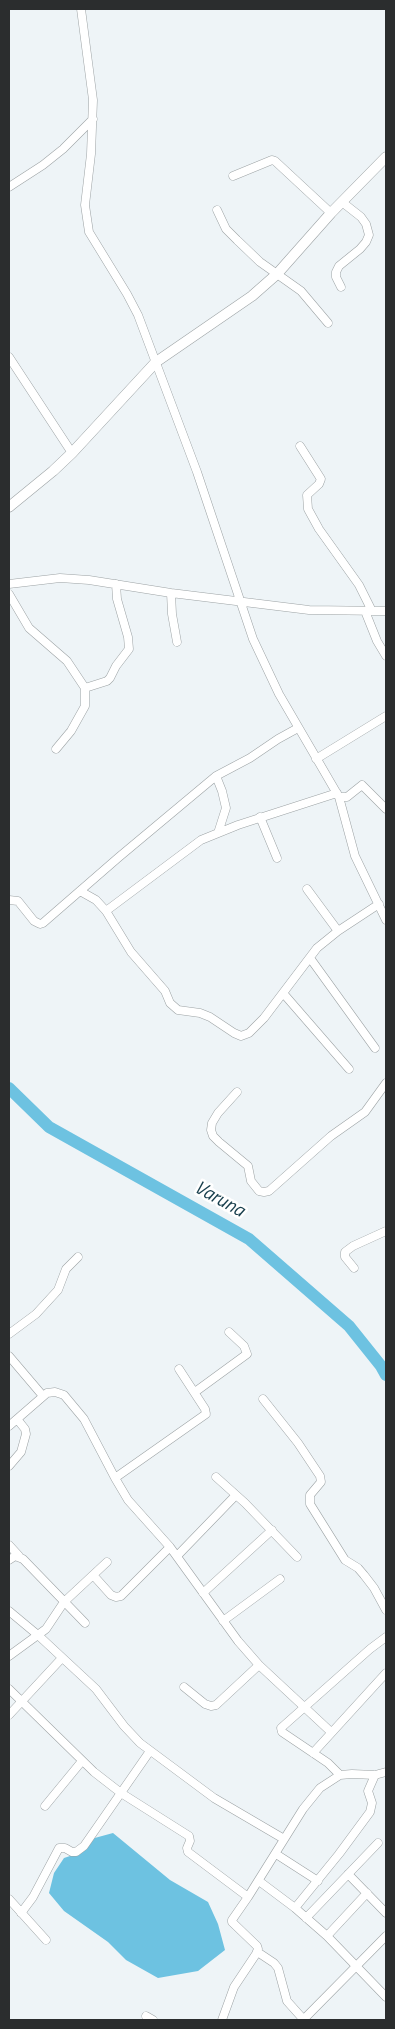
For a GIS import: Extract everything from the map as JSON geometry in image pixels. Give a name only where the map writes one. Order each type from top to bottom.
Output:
[{"type":"street","points":[[81,9],[92,93],[93,119],[92,154],[85,206],[89,232],[138,315],[197,472],[256,648],[298,728],[338,795],[355,856],[386,920]]},
{"type":"street","points":[[9,187],[63,149],[93,119]]},
{"type":"street","points":[[9,508],[54,471],[156,362],[252,296],[277,274],[342,202],[386,157]]},
{"type":"street","points":[[233,176],[272,160],[275,161],[331,214]]},
{"type":"street","points":[[340,287],[336,277],[339,266],[360,249],[369,235],[366,224],[361,217],[342,202]]},
{"type":"street","points":[[217,210],[226,229],[248,251],[302,291],[328,323]]},
{"type":"street","points":[[9,357],[72,453]]},
{"type":"street","points":[[300,446],[321,479],[319,484],[307,494],[308,509],[319,529],[359,585],[377,641],[386,656]]},
{"type":"street","points":[[9,584],[60,578],[116,584],[241,603],[309,610],[386,611]]},
{"type":"street","points":[[85,688],[107,681],[129,649],[128,637],[117,600],[116,584]]},
{"type":"street","points":[[171,593],[172,614],[177,642]]},
{"type":"street","points":[[9,594],[29,628],[67,661],[85,688],[85,706],[80,718],[56,749]]},
{"type":"street","points":[[316,758],[386,716]]},
{"type":"street","points":[[9,900],[18,901],[34,921],[40,924],[43,923],[216,776],[250,758],[298,728]]},
{"type":"street","points":[[216,776],[226,808],[218,833]]},
{"type":"street","points":[[106,910],[194,844],[260,817],[338,795],[348,797],[362,785],[386,809]]},
{"type":"street","points":[[260,817],[278,858]]},
{"type":"street","points":[[306,889],[338,931]]},
{"type":"street","points":[[80,891],[96,900],[106,910],[131,952],[165,991],[170,1003],[178,1010],[200,1013],[210,1017],[241,1036],[256,1026],[318,948],[338,931],[379,904]]},
{"type":"street","points":[[310,958],[375,1048]]},
{"type":"street","points":[[284,993],[349,1069]]},
{"type":"street","points":[[237,1092],[218,1113],[212,1123],[211,1130],[213,1136],[219,1142],[248,1166],[251,1181],[259,1191],[264,1192],[270,1191],[331,1136],[365,1112],[386,1083]]},
{"type":"street","points":[[354,1268],[345,1257],[345,1252],[353,1246],[386,1230]]},
{"type":"street","points":[[9,1334],[36,1314],[58,1290],[66,1269],[78,1257]]},
{"type":"street","points":[[194,1392],[247,1354],[244,1346],[229,1332]]},
{"type":"street","points":[[9,1356],[43,1396]]},
{"type":"street","points":[[115,1478],[204,1417],[205,1409],[180,1369]]},
{"type":"street","points":[[9,1426],[43,1396],[55,1392],[64,1395],[73,1404],[92,1433],[115,1478],[142,1518],[170,1547],[223,1621],[259,1665],[331,1732]]},
{"type":"street","points":[[263,1399],[298,1443],[320,1476],[321,1482],[310,1495],[310,1504],[345,1560],[358,1568],[364,1575],[374,1588],[386,1610]]},
{"type":"street","points":[[9,1466],[21,1452],[26,1434],[18,1419]]},
{"type":"street","points":[[216,1477],[272,1530],[297,1557]]},
{"type":"street","points":[[176,1556],[236,1495]]},
{"type":"street","points":[[203,1593],[272,1530]]},
{"type":"street","points":[[9,1545],[85,1623]]},
{"type":"street","points":[[93,1575],[116,1598],[121,1596],[170,1547]]},
{"type":"street","points":[[9,1560],[19,1556]]},
{"type":"street","points":[[9,1656],[39,1636],[64,1602],[107,1562]]},
{"type":"street","points":[[223,1621],[280,1578]]},
{"type":"street","points":[[9,1611],[96,1689],[124,1726],[150,1751],[214,1798],[284,1839]]},
{"type":"street","points":[[340,1775],[328,1763],[280,1730],[283,1724],[386,1637]]},
{"type":"street","points":[[9,1715],[62,1658]]},
{"type":"street","points":[[184,1687],[205,1704],[216,1705],[259,1665]]},
{"type":"street","points":[[312,1753],[386,1673]]},
{"type":"street","points":[[9,1689],[82,1761],[121,1793],[189,1836],[190,1841],[186,1848],[188,1852],[248,1897]]},
{"type":"street","points":[[22,1913],[33,1897],[59,1848],[76,1852],[84,1846],[150,1751]]},
{"type":"street","points":[[44,1806],[82,1761]]},
{"type":"street","points":[[222,2020],[234,1987],[258,1949],[232,1920],[259,1881],[284,1839],[312,1797],[329,1780],[340,1775],[375,1775],[386,1773]]},
{"type":"street","points":[[295,1908],[318,1881],[370,1812],[372,1803],[368,1792],[375,1775]]},
{"type":"street","points":[[306,1918],[378,1843]]},
{"type":"street","points":[[276,1854],[318,1881]]},
{"type":"street","points":[[348,1874],[386,1913]]},
{"type":"street","points":[[259,1881],[295,1908],[327,1936],[386,1997]]},
{"type":"street","points":[[327,1936],[367,1893]]},
{"type":"street","points":[[9,1900],[46,1940]]},
{"type":"street","points":[[256,1954],[262,1954],[278,1968],[287,2001],[303,2020],[386,1936]]},
{"type":"water","points":[[113,1833],[170,1880],[208,1902],[218,1924],[225,1950],[198,1971],[158,1978],[126,1960],[108,1942],[64,1911],[49,1893],[54,1873],[64,1858],[79,1853],[91,1839]]},
{"type":"waterway","name":"Varuna","points":[[9,1088],[49,1127],[249,1239],[349,1326],[386,1375]]}]
